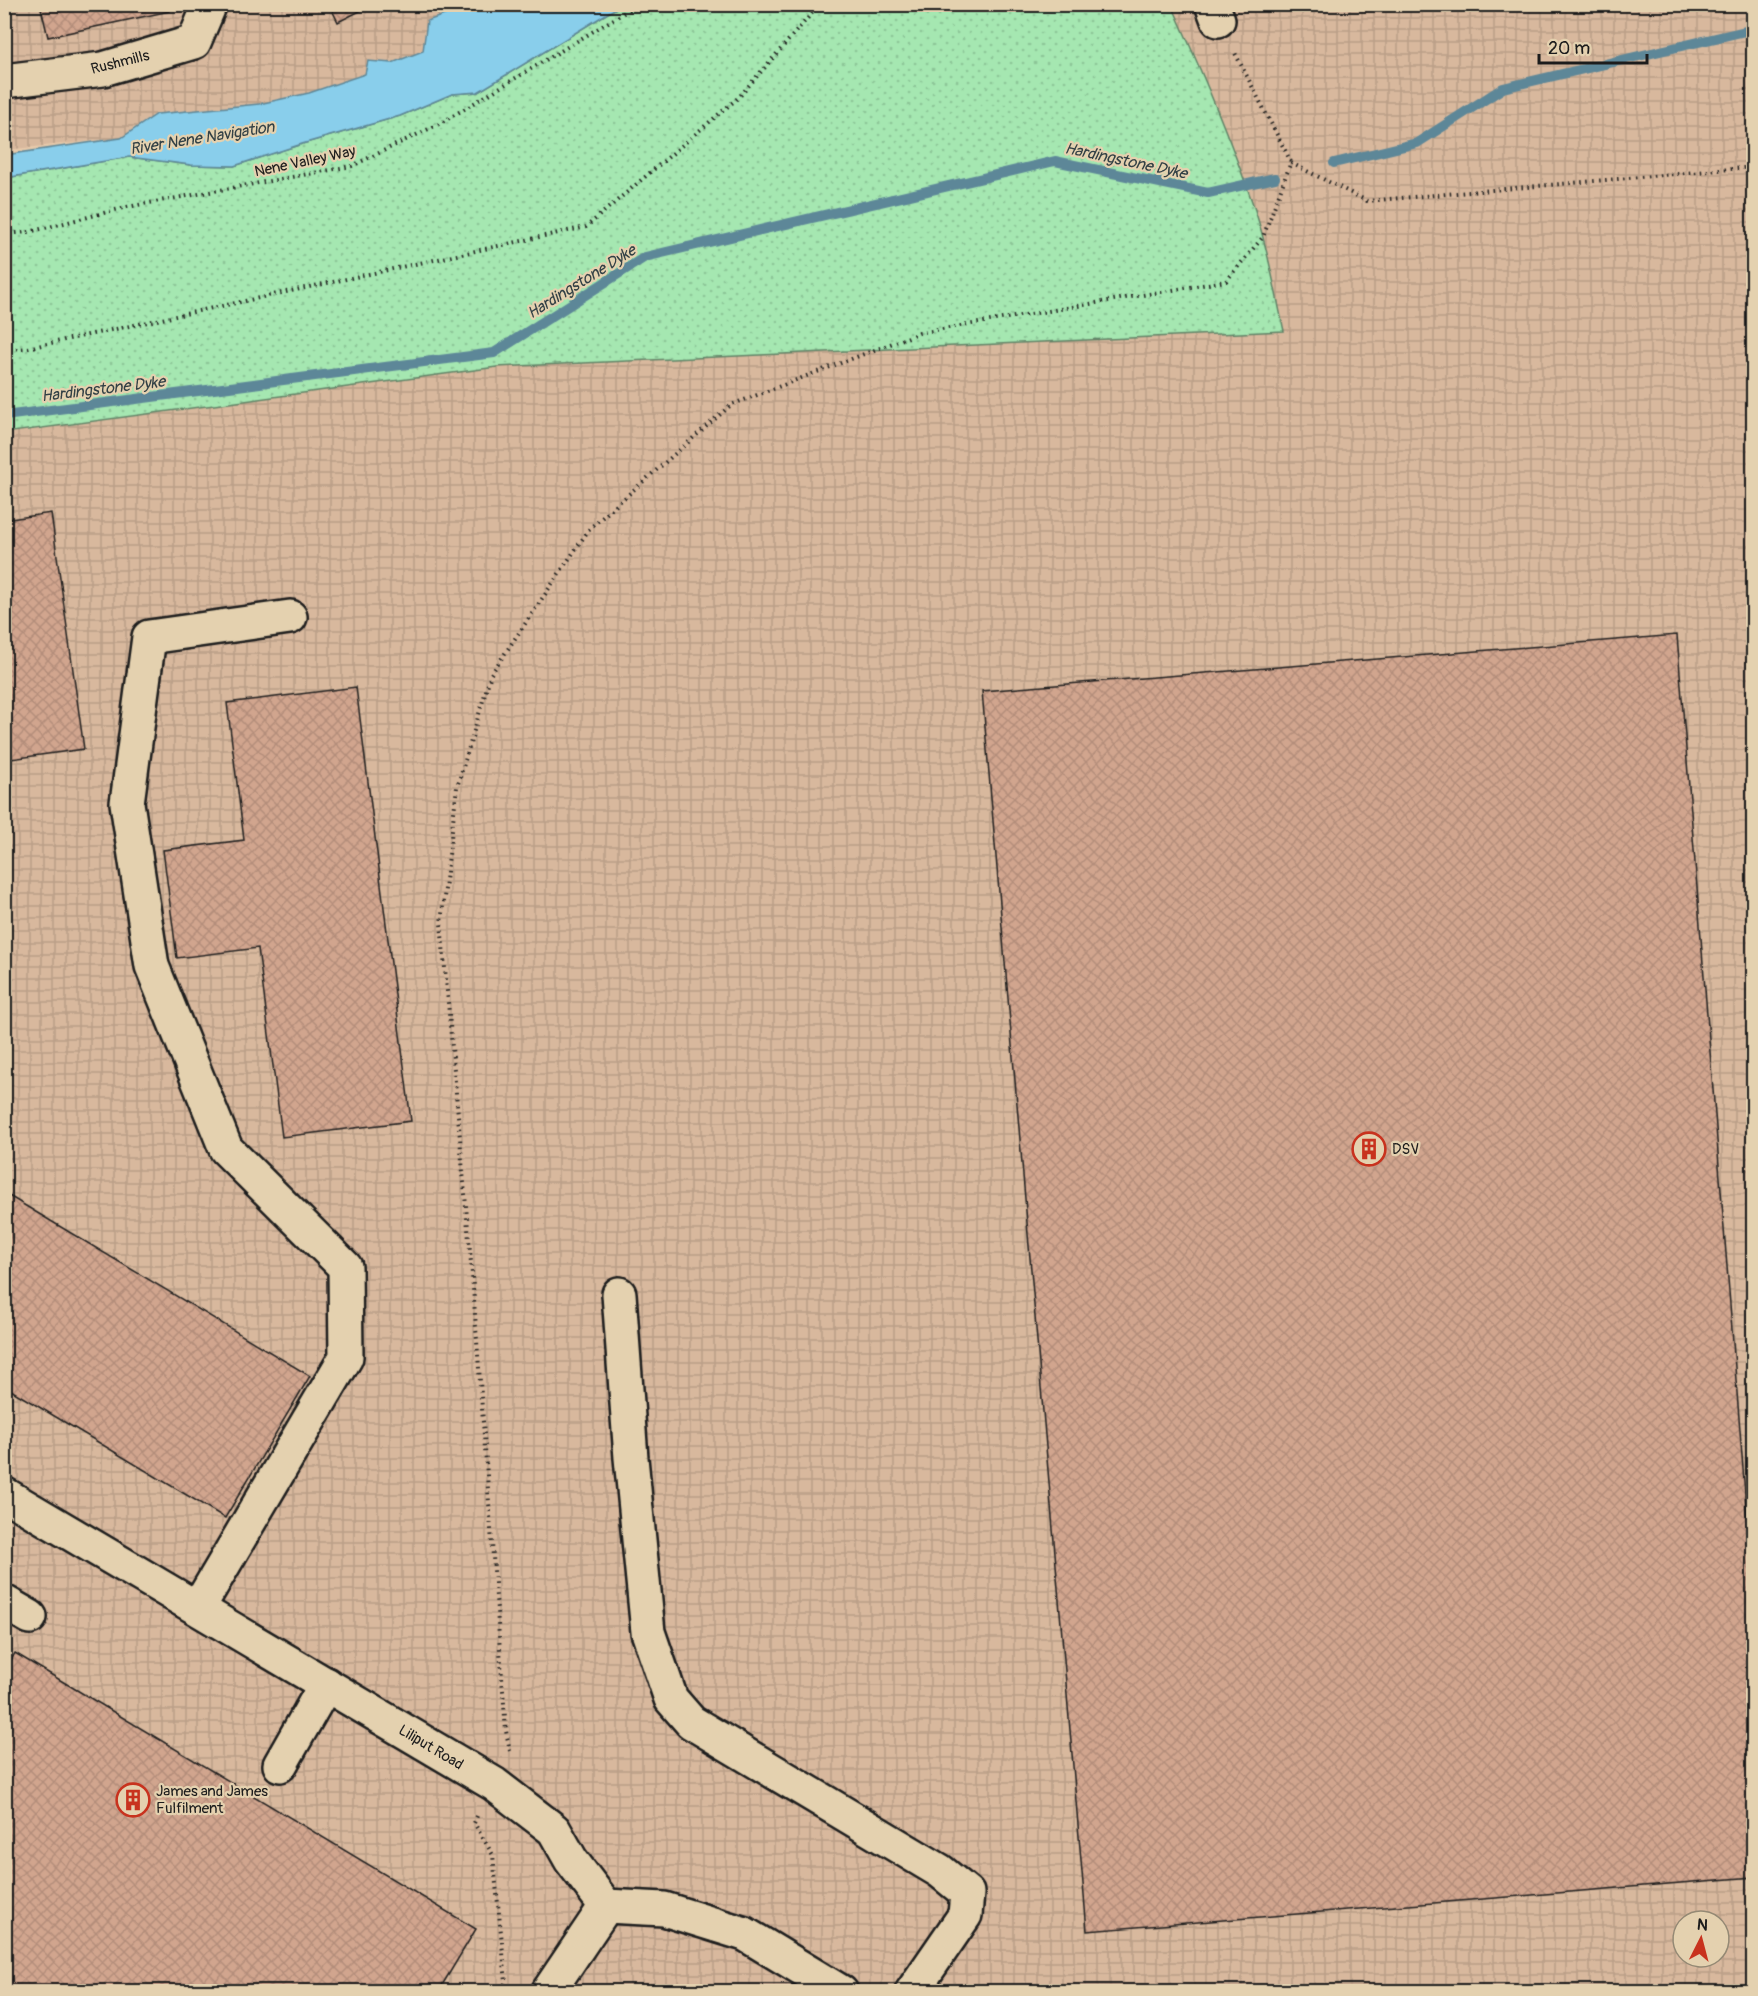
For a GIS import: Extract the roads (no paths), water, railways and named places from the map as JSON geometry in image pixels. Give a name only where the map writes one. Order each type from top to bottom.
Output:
[{"type":"street","name":"Rushmills","points":[[4,81],[103,69],[194,42],[210,4]]},
{"type":"street","points":[[198,1608],[346,1357],[345,1267],[226,1149],[152,966],[127,804],[149,637],[290,617]]},
{"type":"street","points":[[619,1294],[648,1632],[671,1699],[691,1722],[940,1871],[967,1893],[965,1915],[912,1992]]},
{"type":"street","name":"Liliput Road","points":[[4,1494],[494,1784],[554,1830],[571,1860],[606,1906]]},
{"type":"street","points":[[280,1765],[326,1684]]},
{"type":"street","points":[[548,1992],[606,1906],[664,1910],[745,1934],[841,1992]]},
{"type":"water","name":"River Nene Navigation","points":[[473,5],[621,5],[478,92],[452,94],[400,116],[234,166],[191,165],[129,157],[5,178],[5,155],[121,138],[157,114],[259,104],[309,93],[365,74],[368,61],[392,63],[423,51],[427,21]]},
{"type":"waterway","name":"Hardingstone Dyke","points":[[1334,163],[1417,143],[1503,88],[1754,29]]},
{"type":"waterway","name":"Hardingstone Dyke","points":[[4,416],[494,353],[645,257],[1055,161],[1208,193],[1275,178]]},
{"type":"place","name":"DSV","points":[[1369,1149]]},
{"type":"place","name":"James and James Fulfilment","points":[[133,1800]]}]
